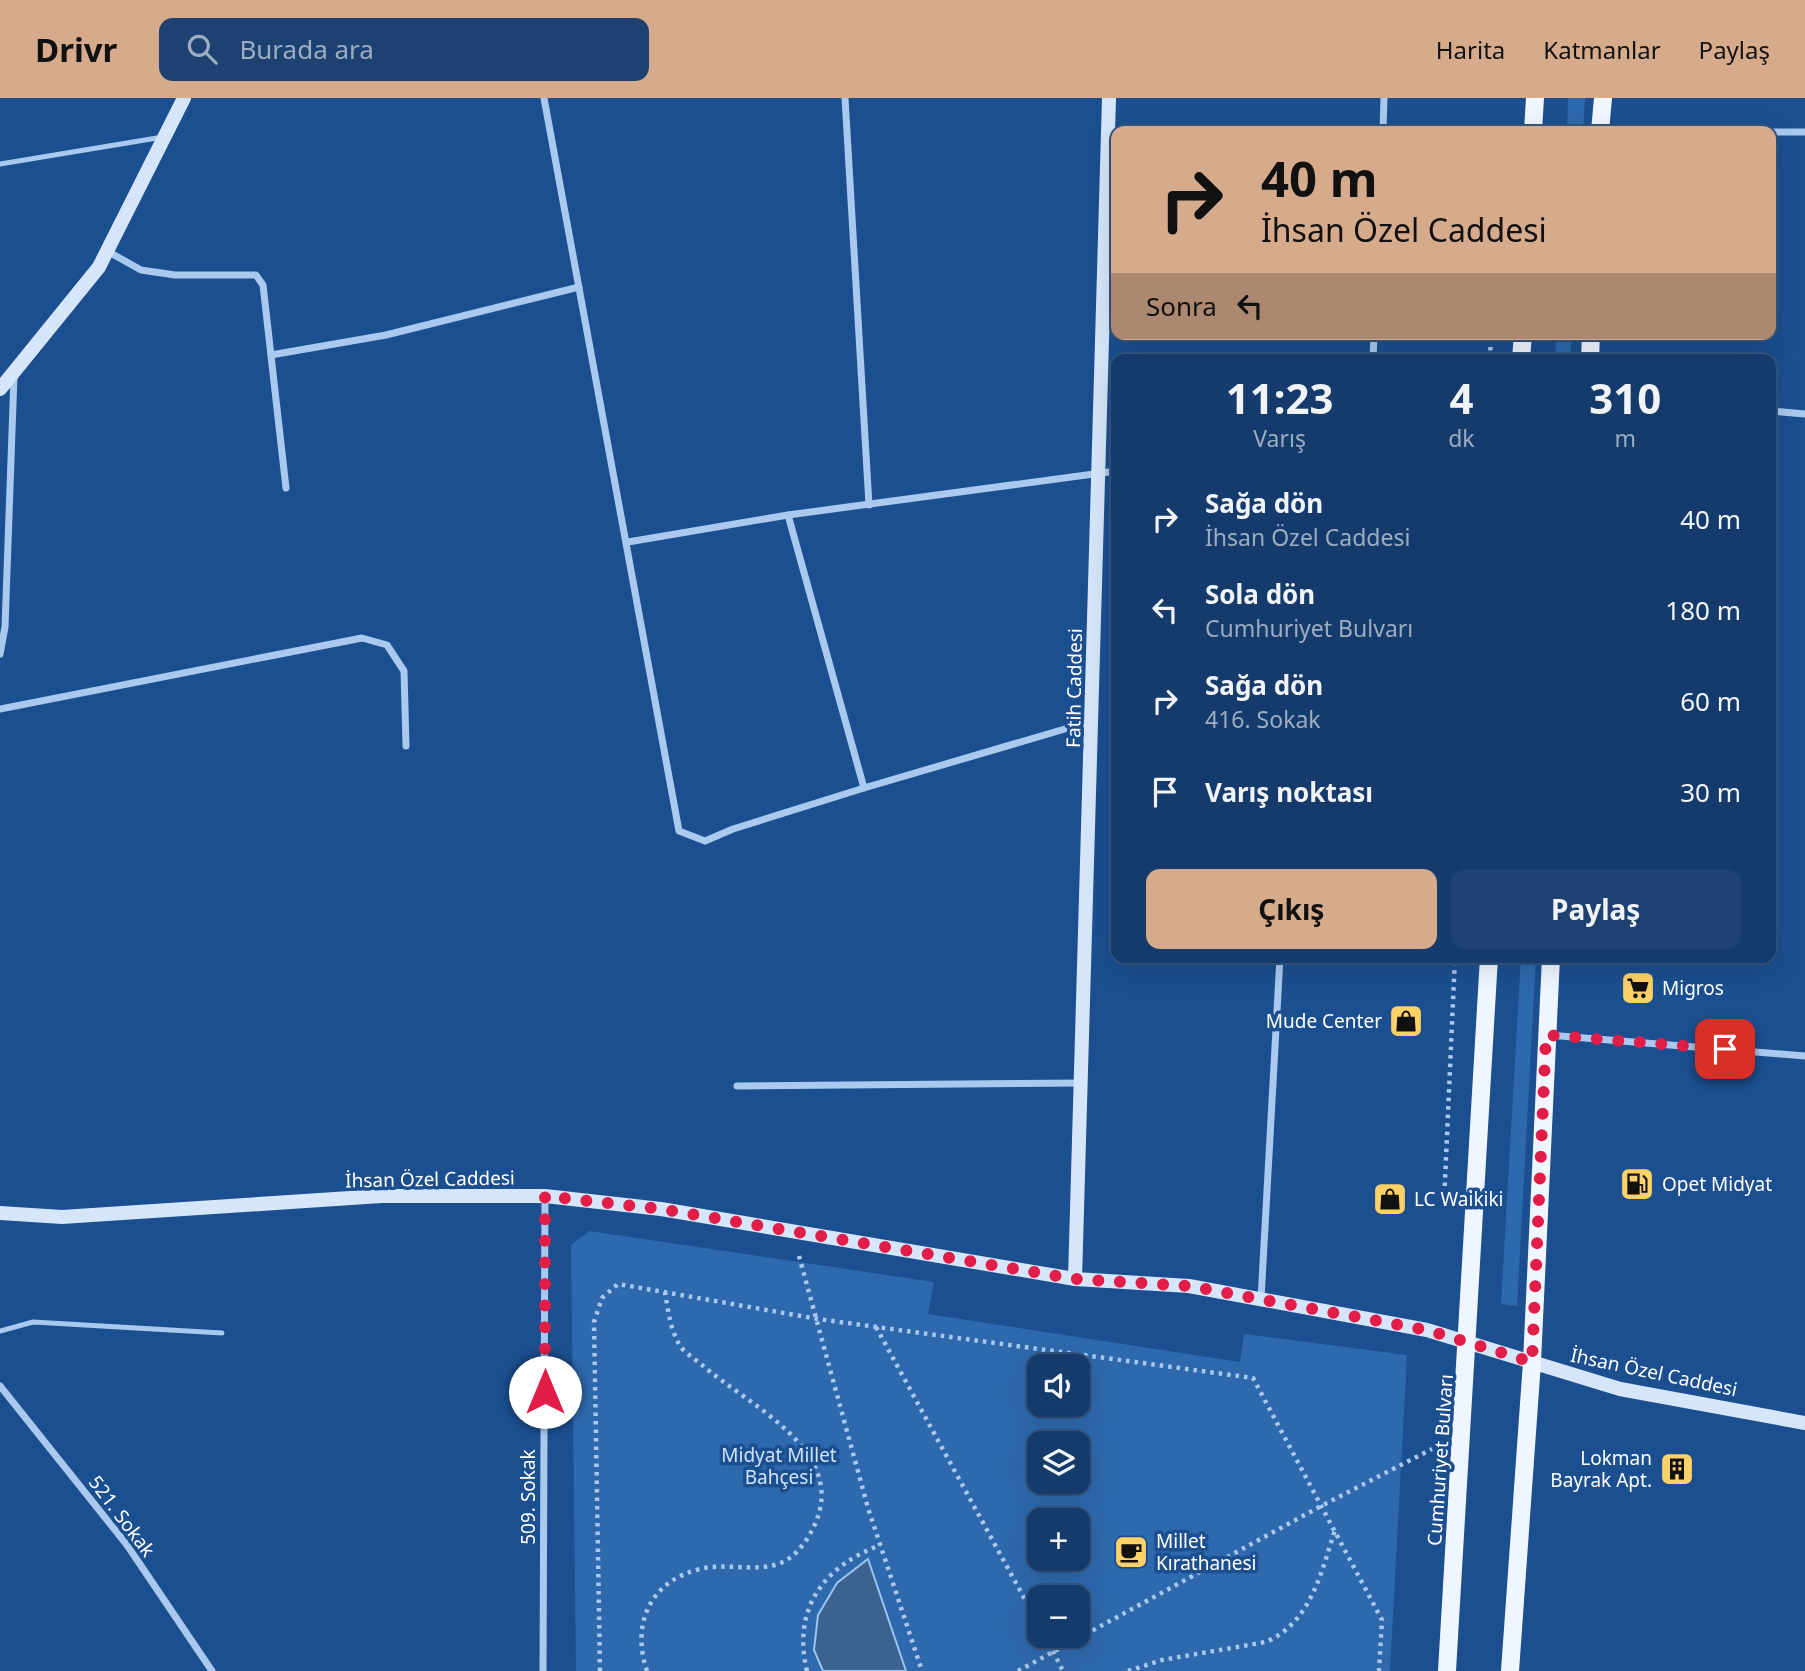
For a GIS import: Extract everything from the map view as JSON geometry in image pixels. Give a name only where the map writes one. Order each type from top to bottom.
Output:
[{"type":"main road","points":[[1533,126],[1535,98]]},
{"type":"main road","points":[[1600,126],[1603,98]]},
{"type":"main road","name":"Cumhuriyet Bulvarı","points":[[1447,1671],[1469,1340],[1489,963]]},
{"type":"main road","points":[[1510,1671],[1532,1362],[1551,963]]},
{"type":"street","points":[[0,389],[99,267],[184,98]]},
{"type":"street","points":[[544,98],[680,831],[705,841],[733,829],[864,788],[1092,721]]},
{"type":"street","points":[[845,98],[869,505]]},
{"type":"street","name":"Fatih Caddesi","points":[[1075,1279],[1110,98]]},
{"type":"street","points":[[1383,126],[1384,98]]},
{"type":"street","points":[[1776,132],[1805,132]]},
{"type":"street","points":[[107,251],[141,270],[174,275],[256,275],[263,285],[286,488]]},
{"type":"street","points":[[271,355],[386,335],[579,287]]},
{"type":"street","points":[[0,654],[5,627],[14,372]]},
{"type":"street","points":[[1776,411],[1805,414]]},
{"type":"street","points":[[628,542],[788,514],[1111,472]]},
{"type":"street","points":[[788,514],[864,788]]},
{"type":"street","points":[[0,709],[362,638],[387,645],[404,671],[406,746]]},
{"type":"street","points":[[1261,1300],[1280,963]]},
{"type":"street","points":[[1546,1035],[1593,1036],[1805,1056]]},
{"type":"street","points":[[737,1086],[1081,1083]]},
{"type":"street","name":"İhsan Özel Caddesi","points":[[0,1213],[62,1217],[381,1196],[545,1196],[661,1209],[1075,1279],[1189,1286],[1469,1340],[1620,1389],[1805,1423]]},
{"type":"street","name":"509. Sokak","points":[[543,1671],[545,1196]]},
{"type":"street","name":"521. Sokak","points":[[0,1386],[127,1545],[212,1671]]},
{"type":"lane","points":[[0,164],[166,136]]},
{"type":"lane","points":[[0,1331],[33,1322],[222,1333]]},
{"type":"path","points":[[1444,1209],[1455,963]]},
{"type":"path","points":[[792,1231],[880,1545],[922,1671]]},
{"type":"path","points":[[600,1671],[594,1322],[602,1298],[618,1284],[818,1319],[1253,1378],[1382,1620],[1379,1671]]},
{"type":"path","points":[[647,1671],[640,1650],[642,1620],[654,1596],[674,1579],[701,1568],[751,1567],[784,1561],[802,1546],[816,1523],[822,1495],[819,1472],[799,1440],[724,1385],[679,1346],[669,1318],[665,1293]]},
{"type":"path","points":[[876,1327],[1027,1603]]},
{"type":"path","points":[[1018,1671],[1423,1452],[1463,1438]]},
{"type":"path","points":[[1128,1671],[1162,1660],[1266,1642],[1281,1635],[1305,1610],[1335,1530]]},
{"type":"path","points":[[807,1671],[802,1648],[803,1625],[821,1585],[855,1555],[880,1545]]},
{"type":"path","points":[[1051,1648],[1063,1671]]},
{"type":"green space","points":[[1568,98],[1585,98],[1583,126],[1567,126]]},
{"type":"green space","points":[[1556,340],[1572,340],[1570,354],[1555,354]]},
{"type":"green space","points":[[1521,963],[1536,963],[1517,1306],[1501,1304]]},
{"type":"green space","name":"Midyat Millet Bahçesi","points":[[589,1231],[934,1282],[928,1314],[1240,1362],[1244,1334],[1407,1355],[1390,1671],[576,1671],[571,1245]]},
{"type":"shaded area","points":[[868,1559],[906,1671],[823,1671],[814,1650],[818,1615],[837,1583]]},
{"type":"place","name":"Migros","points":[[1638,988]]},
{"type":"place","name":"Mude Center","points":[[1406,1021]]},
{"type":"place","name":"Opet Midyat","points":[[1637,1184]]},
{"type":"place","name":"LC Waikiki","points":[[1390,1199]]},
{"type":"place","name":"Lokman Bayrak Apt.","points":[[1677,1469]]},
{"type":"place","name":"Millet Kırathanesi","points":[[1131,1552]]},
{"type":"route","points":[[545,1392],[545,1196],[661,1209],[1075,1279],[1189,1286],[1427,1330],[1469,1340],[1532,1362],[1546,1035],[1593,1036],[1725,1049]]}]
